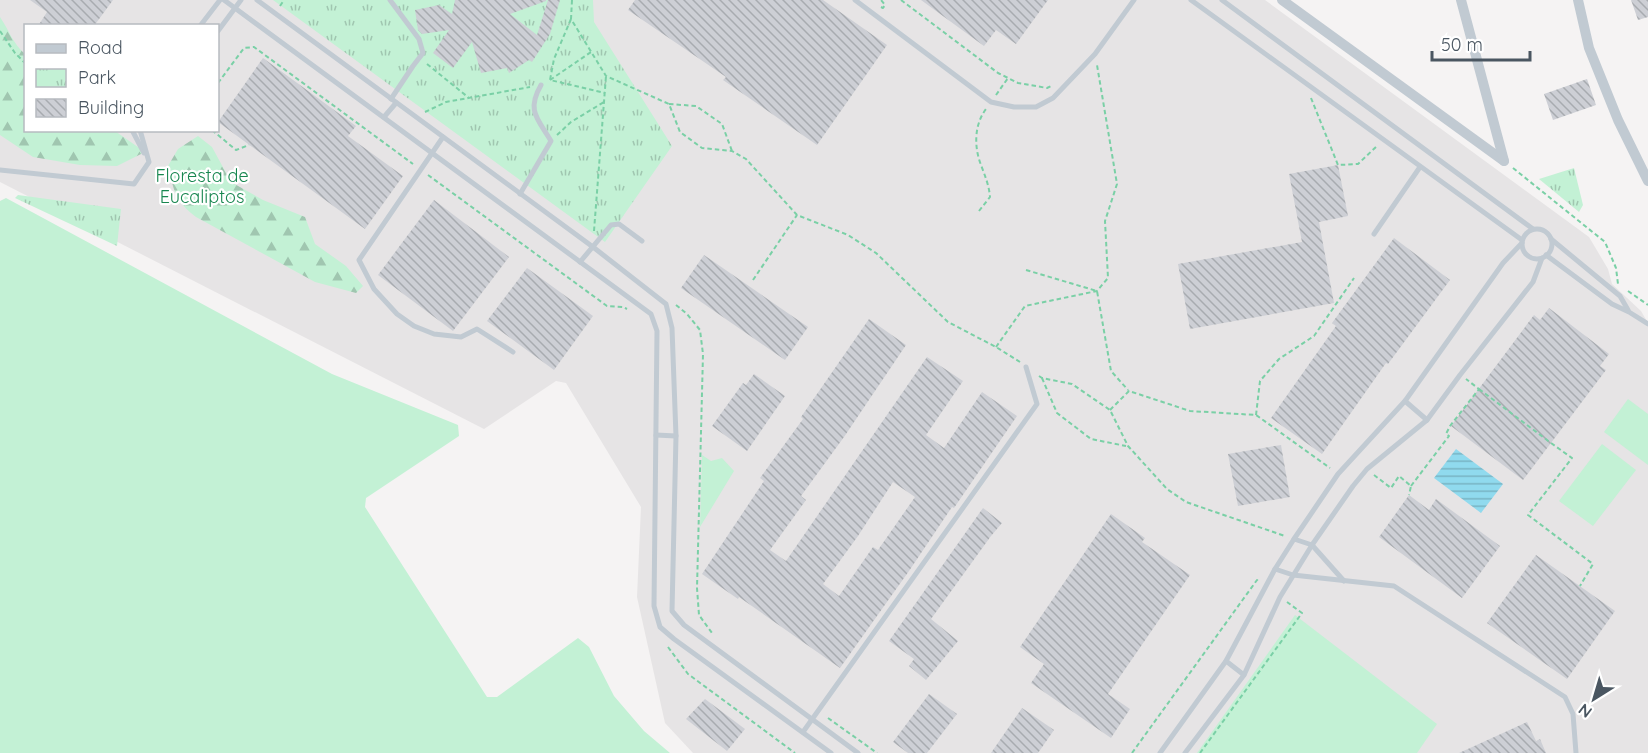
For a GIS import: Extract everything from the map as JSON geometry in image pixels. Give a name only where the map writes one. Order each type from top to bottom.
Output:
[{"type":"street","points":[[1282,0],[1504,161]]},
{"type":"street","points":[[1461,0],[1504,161]]},
{"type":"street","points":[[1578,0],[1589,48],[1618,120],[1648,181]]},
{"type":"lane","points":[[202,24],[222,0],[236,8],[651,315],[657,331],[654,606],[660,627],[831,753]]},
{"type":"lane","points":[[219,30],[241,0]]},
{"type":"lane","points":[[257,0],[593,247],[666,304],[672,328],[676,436],[672,611],[684,625],[858,753]]},
{"type":"lane","points":[[384,117],[423,53],[420,39],[390,0]]},
{"type":"lane","points":[[855,0],[991,102],[1014,107],[1036,107],[1053,98],[1095,54],[1134,0]]},
{"type":"lane","points":[[1191,0],[1522,242],[1522,247],[1527,254],[1534,258],[1544,257],[1612,304],[1648,324]]},
{"type":"lane","points":[[1222,0],[1533,229]]},
{"type":"lane","points":[[520,194],[551,141],[533,111],[535,96],[541,85]]},
{"type":"lane","points":[[133,132],[149,162]]},
{"type":"lane","points":[[0,170],[134,184],[149,162],[141,132]]},
{"type":"lane","points":[[443,137],[359,260],[374,289],[397,314],[414,326],[434,334],[461,337],[477,329],[513,352]]},
{"type":"lane","points":[[1374,234],[1420,167]]},
{"type":"lane","points":[[580,262],[611,225],[619,224],[642,241]]},
{"type":"lane","points":[[1160,753],[1226,661],[1275,569],[1338,474],[1405,401],[1503,263],[1522,242],[1526,233],[1533,229],[1542,229],[1620,296],[1629,312]]},
{"type":"lane","points":[[1185,753],[1244,675],[1280,597],[1312,545],[1367,469],[1427,420],[1533,282],[1544,257],[1551,248],[1551,239]]},
{"type":"lane","points":[[803,732],[1037,404],[1026,367]]},
{"type":"lane","points":[[1405,401],[1427,420]]},
{"type":"lane","points":[[656,435],[676,436]]},
{"type":"lane","points":[[1294,539],[1312,545],[1344,581]]},
{"type":"lane","points":[[1275,569],[1293,575],[1394,586],[1565,697],[1573,714],[1576,753]]},
{"type":"lane","points":[[1226,661],[1244,675]]},
{"type":"path","points":[[284,0],[280,5],[285,14]]},
{"type":"path","points":[[550,80],[554,59],[571,19],[572,0]]},
{"type":"path","points":[[878,6],[883,8],[885,5],[881,0]]},
{"type":"path","points":[[901,0],[998,73],[1018,83],[1047,88],[1057,84]]},
{"type":"path","points":[[571,19],[606,76],[669,104],[696,106],[722,124],[732,151]]},
{"type":"path","points":[[0,31],[15,53],[24,61]]},
{"type":"path","points":[[219,82],[244,48],[254,47],[607,306],[628,309]]},
{"type":"path","points":[[550,80],[591,52]]},
{"type":"path","points":[[996,347],[1025,306],[1096,291],[1108,278],[1105,221],[1117,184],[1095,54]]},
{"type":"path","points":[[420,57],[469,98]]},
{"type":"path","points":[[593,247],[606,76]]},
{"type":"path","points":[[980,211],[990,197],[980,163],[976,133],[982,114],[1008,78]]},
{"type":"path","points":[[550,80],[605,93]]},
{"type":"path","points":[[415,117],[447,102],[541,85]]},
{"type":"path","points":[[1306,85],[1338,165],[1358,164],[1382,140]]},
{"type":"path","points":[[551,141],[571,122],[604,102]]},
{"type":"path","points":[[669,104],[680,132],[702,148],[732,151],[746,159],[797,215],[848,235],[876,253],[948,322],[996,347],[1041,378],[1072,384],[1110,410],[1128,446],[1167,489],[1186,502],[1294,539]]},
{"type":"path","points":[[214,132],[236,150],[249,145]]},
{"type":"path","points":[[1504,161],[1605,242],[1616,268],[1618,284],[1648,305]]},
{"type":"path","points":[[753,280],[797,215]]},
{"type":"path","points":[[1026,270],[1096,291]]},
{"type":"path","points":[[1256,415],[1260,381],[1279,359],[1314,336],[1354,278]]},
{"type":"path","points":[[1096,291],[1111,371],[1129,391],[1190,411],[1256,415],[1338,474]]},
{"type":"path","points":[[669,300],[687,314],[700,330],[703,354],[698,588],[699,615],[711,633]]},
{"type":"path","points":[[1460,375],[1572,458],[1527,515],[1593,564],[1580,585]]},
{"type":"path","points":[[1041,378],[1057,413],[1090,439],[1128,446]]},
{"type":"path","points":[[1409,495],[1411,486],[1449,436],[1446,434],[1450,426],[1479,389]]},
{"type":"path","points":[[1110,410],[1129,391]]},
{"type":"path","points":[[1367,469],[1391,488],[1399,476],[1411,486]]},
{"type":"path","points":[[666,644],[688,674],[795,753]]},
{"type":"path","points":[[822,714],[877,753]]},
{"type":"shaded area","points":[[0,0],[1265,0],[1589,237],[1608,269],[1612,284],[1641,311],[1648,323],[1648,753],[693,753],[665,723],[637,597],[641,507],[566,383],[556,381],[484,429],[0,182]]},
{"type":"green space","points":[[273,0],[593,0],[594,22],[672,146],[605,242]]},
{"type":"green space","points":[[0,17],[24,53],[24,132],[116,132],[145,152],[117,166],[80,165],[33,157],[0,135]]},
{"type":"green space","name":"Floresta de Eucaliptos","points":[[198,136],[212,147],[231,182],[263,200],[305,217],[315,244],[346,266],[363,286],[356,293],[315,282],[189,211],[176,195],[168,166],[178,149]]},
{"type":"green space","points":[[1574,168],[1583,205],[1579,212],[1539,179]]},
{"type":"green space","points":[[18,195],[121,209],[117,246],[15,198]]},
{"type":"green space","points":[[6,198],[332,374],[458,425],[459,436],[366,498],[365,507],[487,697],[497,697],[578,638],[589,647],[614,696],[644,731],[670,753],[0,753],[0,201]]},
{"type":"green space","points":[[1628,399],[1648,414],[1648,465],[1604,432]]},
{"type":"green space","points":[[1602,444],[1636,470],[1593,526],[1559,501]]},
{"type":"green space","points":[[702,455],[711,461],[722,458],[734,471],[700,527]]},
{"type":"green space","points":[[1295,615],[1437,724],[1417,753],[1197,753]]},
{"type":"water","points":[[1456,449],[1503,484],[1481,513],[1434,478]]},
{"type":"building","points":[[30,0],[113,0],[95,24],[39,24],[47,12]]},
{"type":"building","points":[[455,0],[546,0],[510,14],[537,35],[548,0],[560,0],[550,34],[532,62],[529,60],[509,73],[507,68],[481,73],[472,42],[453,68],[433,53],[449,30],[422,34],[418,30],[415,10],[439,5],[452,14]]},
{"type":"building","points":[[635,0],[823,0],[887,45],[817,145],[723,80],[726,77],[628,10]]},
{"type":"building","points":[[921,0],[1048,0],[1016,44],[996,30],[984,46]]},
{"type":"building","points":[[1631,0],[1648,0],[1648,17],[1638,20]]},
{"type":"building","points":[[263,58],[356,126],[348,136],[403,176],[365,229],[219,121]]},
{"type":"building","points":[[1587,79],[1596,105],[1553,120],[1544,94]]},
{"type":"building","points":[[1338,165],[1348,216],[1319,222],[1334,303],[1190,329],[1178,264],[1302,242],[1289,174]]},
{"type":"building","points":[[434,200],[509,257],[453,331],[378,275]]},
{"type":"building","points":[[1394,238],[1450,280],[1388,364],[1386,363],[1322,454],[1271,418],[1336,326],[1332,323]]},
{"type":"building","points":[[704,255],[808,327],[785,360],[681,288]]},
{"type":"building","points":[[527,268],[593,316],[554,370],[487,321]]},
{"type":"building","points":[[1549,308],[1609,354],[1600,366],[1606,370],[1523,480],[1451,426],[1534,315],[1540,320]]},
{"type":"building","points":[[869,319],[906,345],[801,496],[806,500],[770,550],[786,561],[927,357],[963,381],[926,435],[944,448],[982,392],[1017,416],[840,668],[739,597],[738,599],[702,574],[764,481],[760,478],[803,419],[801,417]],"holes":[[[893,482],[915,497],[878,550],[873,547],[839,596],[823,584]]]},
{"type":"building","points":[[754,374],[785,396],[747,451],[712,426],[743,383],[746,385]]},
{"type":"building","points":[[1281,445],[1290,497],[1238,506],[1228,454]]},
{"type":"building","points":[[1409,495],[1429,510],[1436,499],[1500,546],[1462,598],[1379,537]]},
{"type":"building","points":[[983,508],[1002,523],[931,619],[958,641],[926,680],[909,666],[914,659],[889,641]]},
{"type":"building","points":[[1111,514],[1145,538],[1142,542],[1190,575],[1108,694],[1130,709],[1111,738],[1031,683],[1044,664],[1020,647]]},
{"type":"building","points":[[1536,555],[1615,611],[1567,679],[1487,623]]},
{"type":"building","points":[[929,694],[957,714],[927,753],[908,753],[893,742]]},
{"type":"building","points":[[705,699],[745,729],[727,751],[686,719]]},
{"type":"building","points":[[1022,708],[1054,730],[1038,753],[991,753]]},
{"type":"building","points":[[1527,722],[1536,741],[1540,739],[1546,753],[1459,753]]}]
